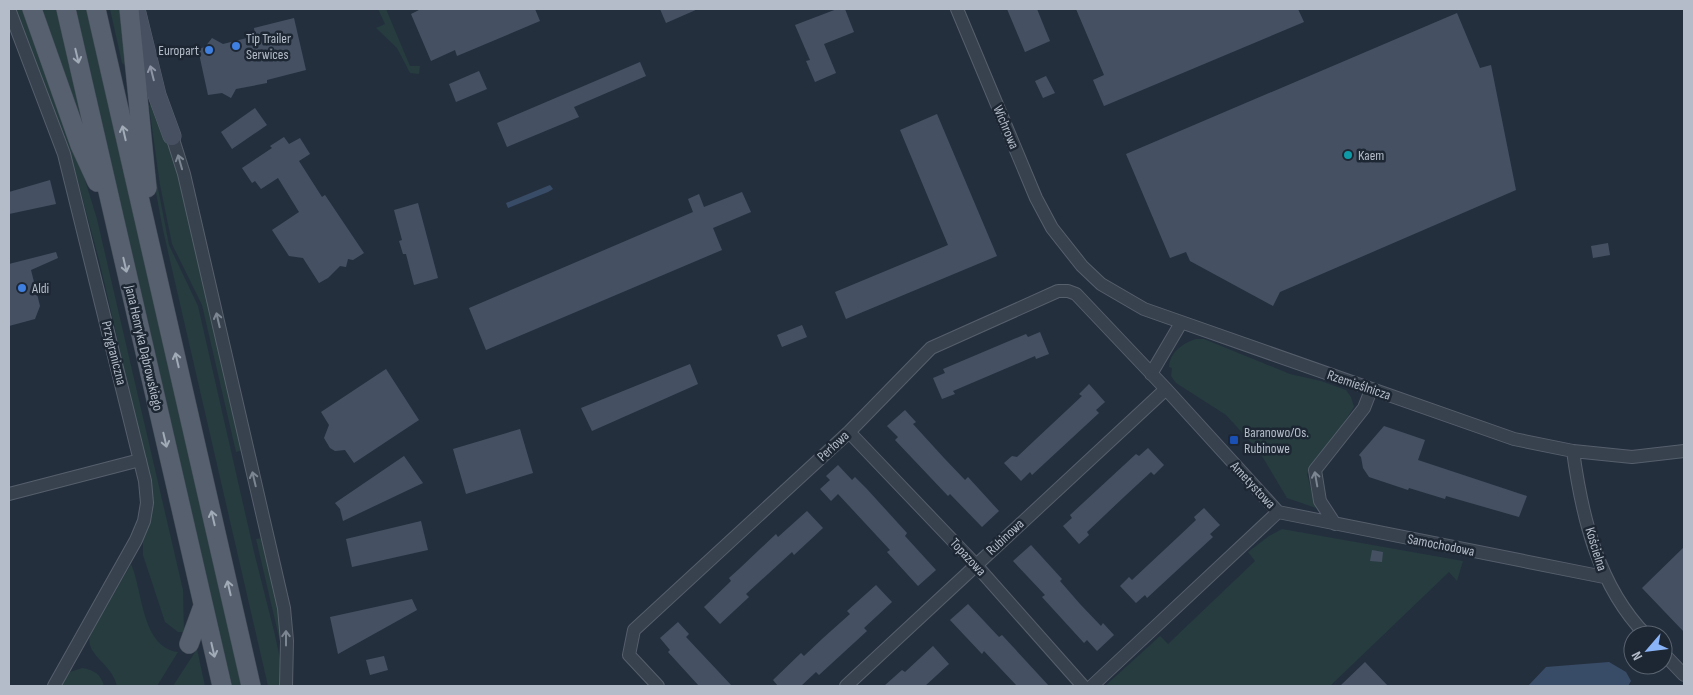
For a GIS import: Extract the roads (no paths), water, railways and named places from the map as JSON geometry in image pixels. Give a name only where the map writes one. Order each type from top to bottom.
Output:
[{"type":"main road","points":[[32,9],[80,145],[114,217]]},
{"type":"main road","name":"Jana Henryka Dąbrowskiego","points":[[66,9],[222,686]]},
{"type":"main road","name":"Jana Henryka Dąbrowskiego","points":[[96,9],[251,686]]},
{"type":"main road","points":[[129,9],[151,249]]},
{"type":"main road","points":[[189,644],[203,606]]},
{"type":"street","name":"Przygraniczna","points":[[9,9],[64,154],[140,460],[147,503],[144,521],[124,563],[54,686]]},
{"type":"street","points":[[136,9],[157,95],[184,174],[281,593],[286,625],[286,686]]},
{"type":"street","name":"Wichrowa","points":[[957,9],[1036,198],[1061,242]]},
{"type":"street","name":"Rzemieślnicza","points":[[1061,242],[1101,284],[1144,309],[1514,439],[1573,451],[1632,456],[1684,450]]},
{"type":"street","name":"Perłowa","points":[[658,686],[629,655],[634,630],[849,432],[931,348],[1058,291],[1068,291],[1076,294]]},
{"type":"street","name":"Ametystowa","points":[[1076,294],[1278,512],[1092,686]]},
{"type":"street","points":[[1151,374],[1157,368],[1181,323]]},
{"type":"street","name":"Rubinowa","points":[[846,686],[975,564],[1166,389]]},
{"type":"street","points":[[1335,524],[1320,501],[1315,470],[1364,408],[1371,390]]},
{"type":"street","name":"Topazowa","points":[[849,432],[975,564],[1083,686]]},
{"type":"street","name":"Kościelna","points":[[1573,451],[1578,484],[1604,577],[1621,604],[1638,625]]},
{"type":"street","points":[[9,494],[140,460]]},
{"type":"street","name":"Samochodowa","points":[[1278,512],[1604,577]]},
{"type":"street","points":[[1673,663],[1684,674]]},
{"type":"water","points":[[550,185],[553,189],[548,192],[508,208],[506,203]]},
{"type":"water","points":[[1609,662],[1623,670],[1623,675],[1628,675],[1631,681],[1628,686],[1528,686],[1546,667]]},
{"type":"place","name":"Tip Trailer Serwices","points":[[236,46]]},
{"type":"place","name":"Europart","points":[[209,50]]},
{"type":"place","name":"Kaem","points":[[1348,155]]},
{"type":"place","name":"Aldi","points":[[22,288]]},
{"type":"place","name":"Baranowo/Os. Rubinowe","points":[[1234,440]]}]
